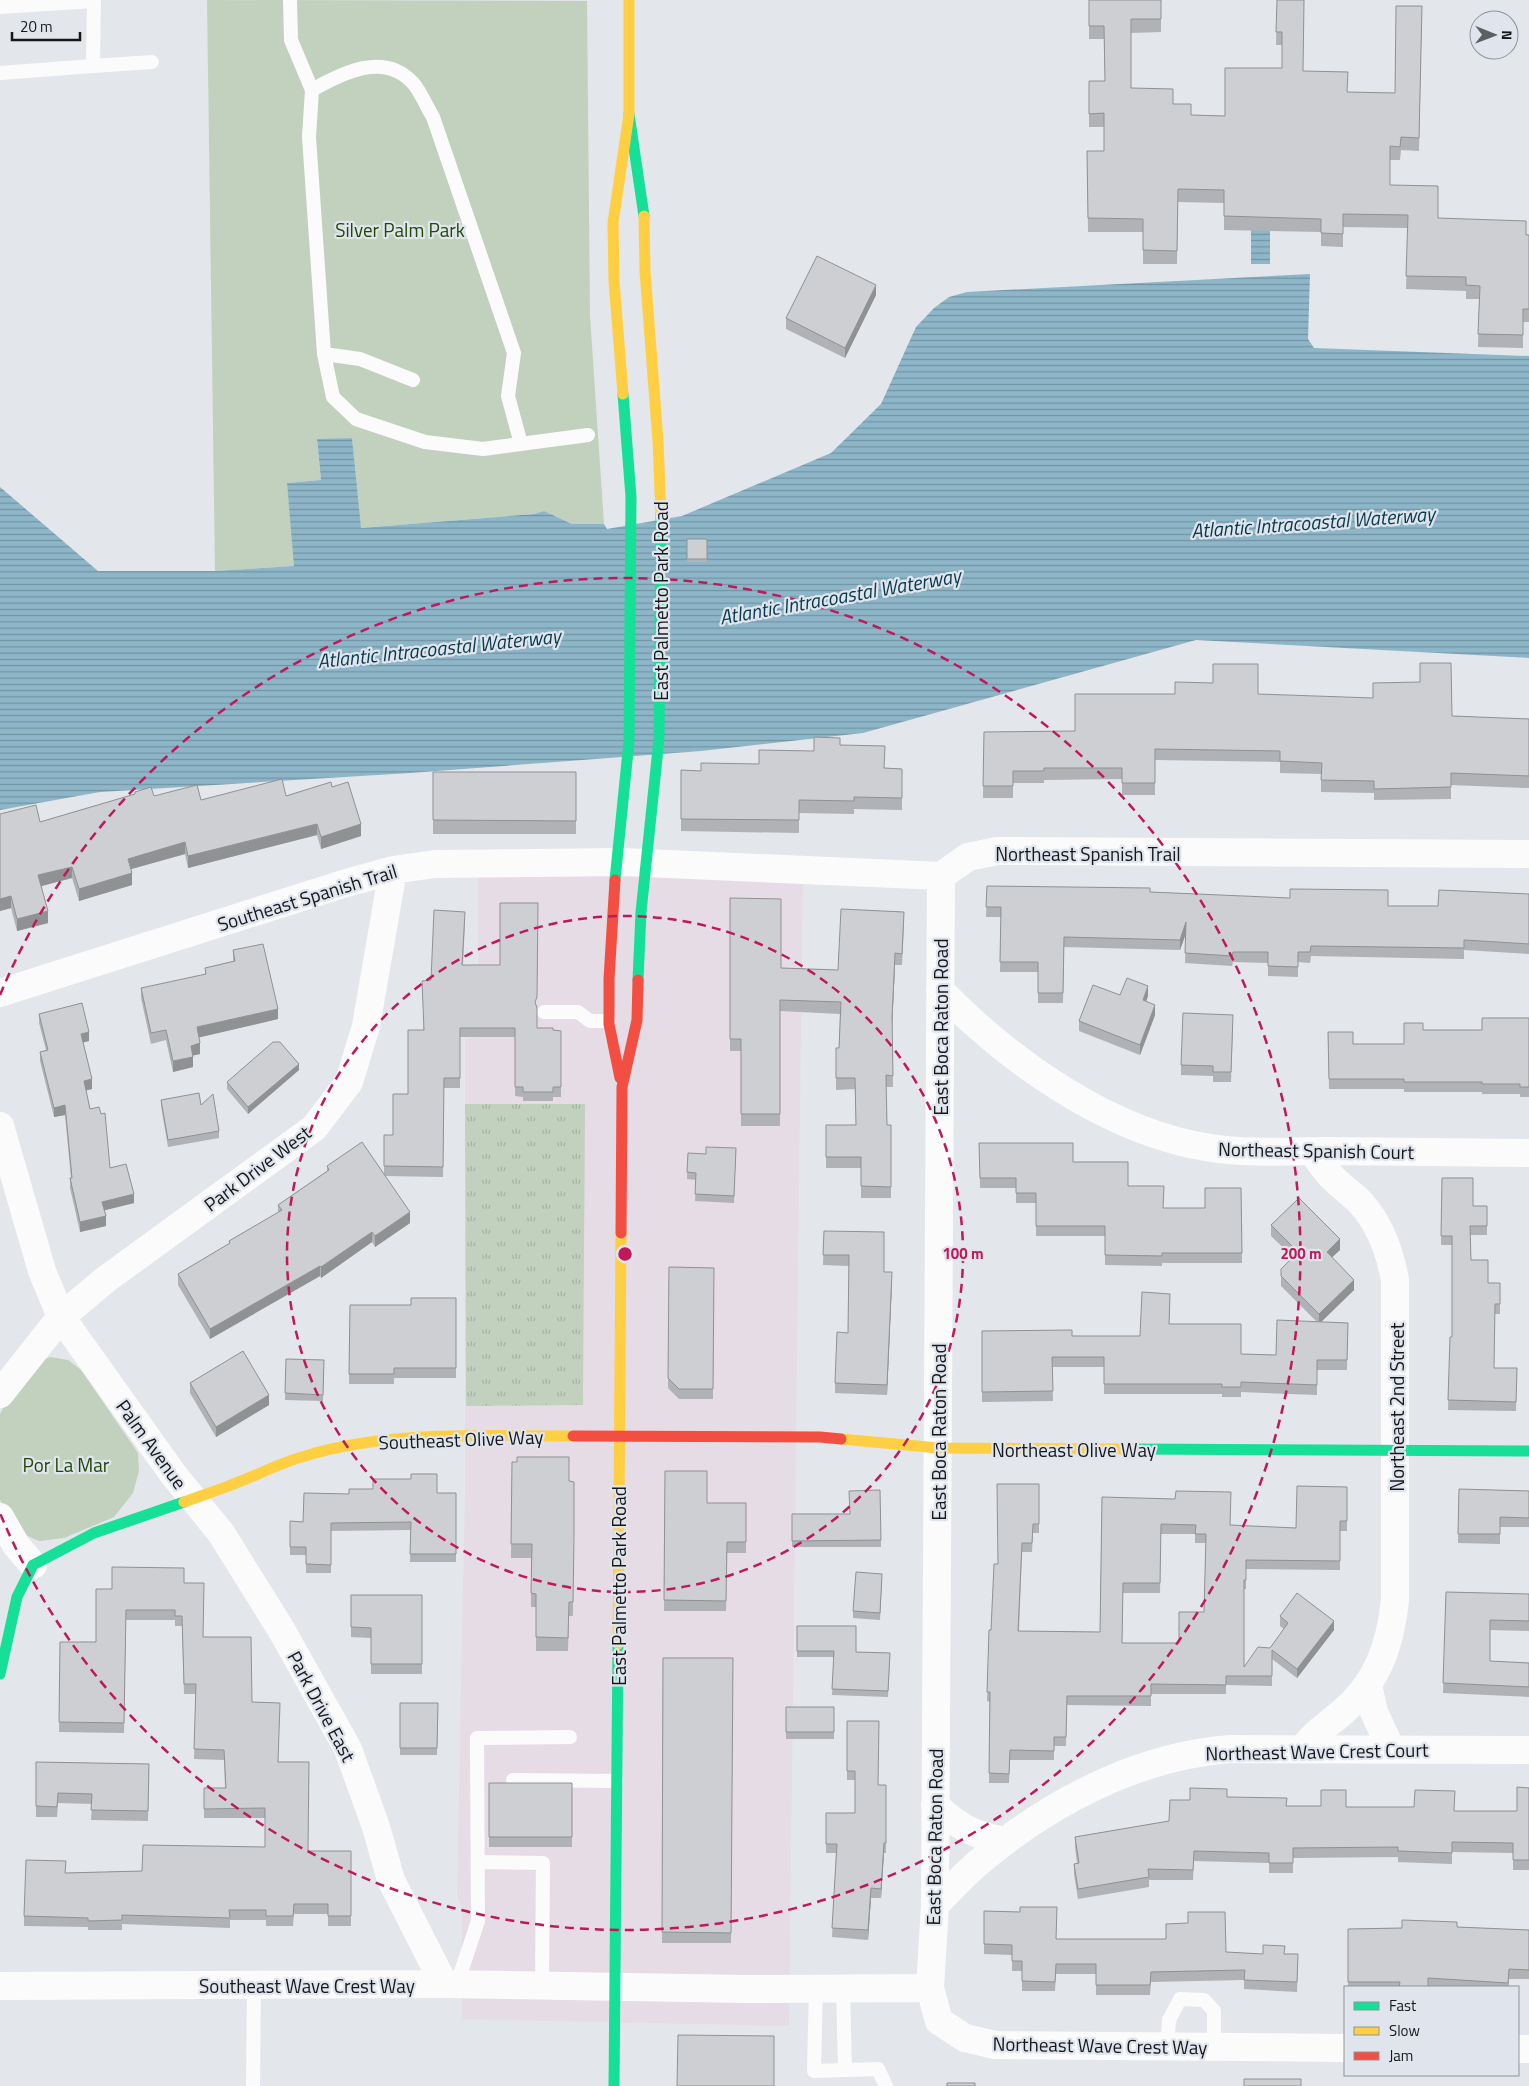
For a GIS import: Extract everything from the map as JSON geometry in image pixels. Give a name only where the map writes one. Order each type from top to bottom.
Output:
[{"type":"main road","name":"East Palmetto Park Road","points":[[614,2086],[622,1087],[609,1021],[610,935],[626,772],[630,697],[631,497],[614,281],[613,223],[629,114],[630,0]]},
{"type":"main road","name":"East Palmetto Park Road","points":[[622,1087],[637,1020],[643,891],[657,766],[660,704],[662,544],[658,441],[650,360],[645,272],[644,218],[629,114]]},
{"type":"main road","name":"Southeast Olive Way","points":[[193,1500],[307,1455],[379,1440],[430,1436],[619,1436]]},
{"type":"main road","name":"Northeast Olive Way","points":[[619,1436],[820,1437],[938,1448],[1529,1451]]},
{"type":"main road","name":"Palm Avenue","points":[[33,1566],[94,1533],[193,1500]]},
{"type":"main road","points":[[0,1674],[17,1597],[33,1566]]},
{"type":"street","name":"Northeast Spanish Trail","points":[[941,876],[968,857],[997,851],[1529,854]]},
{"type":"street","name":"Southeast Spanish Trail","points":[[0,993],[393,870],[435,864],[623,862],[941,876]]},
{"type":"street","name":"Park Drive West","points":[[0,1394],[61,1317],[105,1280],[314,1128],[349,1082],[366,1026],[393,870]]},
{"type":"street","name":"East Boca Raton Road","points":[[930,1988],[935,1905],[941,876]]},
{"type":"street","name":"Northeast Spanish Court","points":[[940,990],[1003,1049],[1046,1080],[1092,1107],[1164,1137],[1210,1148],[1529,1153]]},
{"type":"street","name":"Palm Avenue","points":[[0,1126],[42,1271],[61,1317],[193,1500]]},
{"type":"street","name":"Northeast 2nd Street","points":[[1303,1749],[1312,1736],[1349,1706],[1368,1685],[1381,1660],[1392,1627],[1395,1600],[1396,1280],[1391,1260],[1374,1221],[1362,1204],[1331,1176],[1312,1151]]},
{"type":"street","name":"Park Drive East","points":[[193,1500],[221,1533],[282,1631],[348,1749],[376,1827],[391,1880],[451,1984]]},
{"type":"street","points":[[0,1517],[16,1545],[33,1566]]},
{"type":"street","points":[[1368,1685],[1374,1712],[1391,1749]]},
{"type":"street","name":"Northeast Wave Crest Court","points":[[935,1905],[978,1863],[1006,1841],[1065,1802],[1111,1779],[1159,1761],[1182,1755],[1222,1749],[1529,1750]]},
{"type":"street","points":[[935,1805],[950,1819],[967,1830],[986,1838],[1006,1841]]},
{"type":"street","name":"Southeast Wave Crest Way","points":[[0,1986],[451,1984],[615,1987]]},
{"type":"street","points":[[615,1987],[930,1988]]},
{"type":"street","name":"Northeast Wave Crest Way","points":[[930,1988],[939,2021],[965,2038],[995,2046],[1344,2048]]},
{"type":"lane","points":[[0,7],[94,0],[93,66]]},
{"type":"lane","points":[[290,0],[291,40],[312,90],[309,137],[324,354],[333,397],[356,419],[425,442],[483,449],[588,436]]},
{"type":"lane","points":[[0,72],[152,62]]},
{"type":"lane","points":[[312,90],[329,80],[368,65],[394,69],[412,82],[433,117],[514,353],[508,396],[521,444]]},
{"type":"lane","points":[[324,354],[360,359],[413,380]]},
{"type":"lane","points":[[544,1012],[578,1012],[590,1021],[609,1021]]},
{"type":"lane","points":[[451,1984],[478,1921],[481,1779],[478,1738],[570,1738]]},
{"type":"lane","points":[[513,1780],[616,1781]]},
{"type":"lane","points":[[478,1862],[543,1863],[542,1986]]},
{"type":"lane","points":[[253,2086],[254,1985]]},
{"type":"lane","points":[[816,1988],[814,2071],[878,2070],[886,2086]]},
{"type":"lane","points":[[843,1988],[845,2070]]},
{"type":"lane","points":[[1167,2046],[1169,2020],[1180,1999],[1204,2000],[1214,2011],[1214,2047]]},
{"type":"shaded area","points":[[478,849],[803,859],[789,2026],[462,2019],[462,1908],[457,1895],[465,1487],[465,1039],[478,1037]]},
{"type":"green space","name":"Silver Palm Park","points":[[207,0],[587,1],[590,316],[604,524],[572,524],[544,511],[534,514],[360,528],[352,438],[317,440],[321,480],[287,483],[295,566],[215,571]]},
{"type":"green space","points":[[465,1104],[585,1104],[583,1405],[466,1406]]},
{"type":"green space","name":"Por La Mar","points":[[50,1357],[68,1360],[81,1370],[138,1453],[139,1471],[133,1493],[114,1517],[64,1538],[39,1541],[23,1534],[0,1500],[0,1414],[10,1395],[41,1361]]},
{"type":"water","points":[[1251,215],[1270,215],[1270,264],[1251,264]]},
{"type":"water","name":"Atlantic Intracoastal Waterway","points":[[1310,274],[1308,339],[1314,348],[1529,356],[1529,658],[1196,640],[863,733],[701,751],[410,773],[100,792],[0,810],[0,487],[98,571],[215,571],[294,566],[287,483],[321,480],[317,439],[352,438],[361,528],[534,514],[544,511],[572,524],[604,524],[607,529],[682,516],[831,453],[881,404],[916,327],[934,308],[949,297],[967,292]]},
{"type":"building","points":[[1089,0],[1161,0],[1161,19],[1131,19],[1131,88],[1173,89],[1173,104],[1191,104],[1191,115],[1225,116],[1225,68],[1282,68],[1282,32],[1276,32],[1277,0],[1304,0],[1303,71],[1348,72],[1347,92],[1395,93],[1396,6],[1422,6],[1419,138],[1401,137],[1400,147],[1390,146],[1390,185],[1438,186],[1438,218],[1526,221],[1526,235],[1529,235],[1529,309],[1523,309],[1523,335],[1478,334],[1480,286],[1466,285],[1466,277],[1406,276],[1408,215],[1343,214],[1343,234],[1321,233],[1321,219],[1224,216],[1224,190],[1178,189],[1177,251],[1143,250],[1143,219],[1088,218],[1087,151],[1104,151],[1104,113],[1089,114],[1089,81],[1105,81],[1104,26],[1089,26]]},
{"type":"building","points":[[817,256],[876,285],[845,348],[786,318]]},
{"type":"building","points":[[687,539],[707,539],[707,559],[687,559]]},
{"type":"building","points":[[1420,663],[1451,663],[1452,716],[1529,719],[1529,776],[1451,773],[1451,787],[1374,789],[1374,781],[1321,780],[1322,763],[1280,761],[1280,751],[1155,749],[1155,783],[1122,783],[1122,768],[1044,768],[1044,771],[1013,771],[1013,786],[983,786],[984,732],[1075,731],[1075,694],[1175,694],[1175,682],[1213,683],[1213,664],[1258,664],[1258,694],[1373,698],[1373,683],[1420,682]]},
{"type":"building","points":[[814,737],[840,738],[840,745],[885,746],[884,768],[902,769],[902,798],[854,797],[854,801],[799,800],[799,820],[681,819],[681,770],[701,771],[701,763],[759,764],[759,750],[814,751]]},
{"type":"building","points":[[433,772],[576,772],[576,821],[433,820]]},
{"type":"building","points":[[282,779],[286,796],[331,782],[332,787],[348,782],[361,824],[321,837],[317,824],[188,856],[185,842],[128,859],[132,873],[79,889],[72,867],[38,875],[48,911],[17,919],[11,896],[0,899],[0,814],[36,805],[40,822],[135,794],[135,792],[151,787],[154,796],[197,785],[201,800]]},
{"type":"building","points":[[987,886],[1150,888],[1150,892],[1290,898],[1290,889],[1388,890],[1388,906],[1438,906],[1439,890],[1529,894],[1529,944],[1464,940],[1464,948],[1311,946],[1310,952],[1298,952],[1298,967],[1268,966],[1268,952],[1233,952],[1232,956],[1185,953],[1186,922],[1180,940],[1064,937],[1063,993],[1038,993],[1038,962],[1000,962],[1001,907],[986,907]]},
{"type":"building","points":[[730,898],[781,899],[781,968],[838,970],[841,909],[904,912],[902,954],[895,953],[892,1018],[893,1076],[886,1075],[887,1125],[891,1125],[891,1187],[861,1186],[861,1157],[826,1157],[826,1125],[856,1125],[855,1078],[836,1078],[836,1048],[839,1048],[841,1002],[780,1000],[780,1114],[741,1114],[741,1039],[730,1039]]},
{"type":"building","points":[[500,903],[538,903],[537,997],[535,1002],[537,1008],[537,1028],[553,1028],[553,1030],[561,1031],[561,1087],[553,1087],[553,1092],[523,1092],[523,1087],[515,1087],[515,1028],[460,1028],[460,1078],[444,1078],[443,1167],[384,1166],[384,1135],[393,1135],[393,1094],[408,1094],[408,1030],[424,1030],[422,981],[431,980],[434,910],[465,912],[462,965],[500,965]]},
{"type":"building","points":[[263,944],[278,1009],[197,1027],[200,1043],[191,1046],[193,1057],[173,1061],[166,1030],[151,1033],[141,988],[206,974],[205,968],[235,961],[233,950]]},
{"type":"building","points":[[1127,978],[1148,986],[1143,1000],[1155,1005],[1140,1045],[1079,1021],[1093,985],[1120,995]]},
{"type":"building","points":[[82,1003],[89,1032],[81,1034],[92,1079],[84,1081],[90,1109],[99,1107],[101,1114],[105,1113],[110,1168],[126,1164],[134,1194],[102,1202],[106,1216],[80,1222],[70,1178],[72,1178],[65,1105],[54,1108],[40,1052],[48,1050],[39,1014]]},
{"type":"building","points":[[1183,1013],[1233,1015],[1231,1072],[1213,1072],[1213,1066],[1181,1065]]},
{"type":"building","points":[[1482,1018],[1529,1018],[1529,1087],[1520,1087],[1520,1084],[1482,1084],[1482,1082],[1404,1082],[1404,1079],[1329,1079],[1328,1032],[1353,1032],[1353,1044],[1404,1044],[1404,1023],[1423,1023],[1423,1030],[1482,1030]]},
{"type":"building","points":[[273,1042],[280,1042],[299,1064],[248,1107],[227,1082]]},
{"type":"building","points":[[199,1093],[201,1105],[213,1094],[219,1131],[168,1140],[161,1100]]},
{"type":"building","points":[[362,1142],[410,1212],[375,1236],[372,1232],[321,1267],[210,1329],[178,1274],[282,1210],[278,1205],[329,1170],[327,1166]]},
{"type":"building","points":[[979,1143],[1073,1143],[1073,1162],[1128,1162],[1128,1186],[1164,1186],[1163,1208],[1205,1208],[1205,1188],[1241,1188],[1242,1253],[1162,1253],[1162,1256],[1105,1255],[1105,1226],[1036,1226],[1036,1193],[1016,1193],[1016,1178],[980,1178]]},
{"type":"building","points":[[706,1147],[736,1148],[734,1196],[695,1194],[696,1173],[687,1172],[688,1153],[706,1154]]},
{"type":"building","points":[[1442,1178],[1473,1178],[1473,1206],[1487,1206],[1487,1226],[1470,1226],[1471,1260],[1488,1260],[1488,1283],[1500,1283],[1500,1304],[1495,1304],[1494,1368],[1517,1368],[1516,1402],[1448,1400],[1450,1337],[1452,1337],[1452,1236],[1441,1236]]},
{"type":"building","points":[[1299,1198],[1340,1239],[1327,1252],[1354,1280],[1319,1314],[1281,1276],[1281,1269],[1298,1252],[1271,1225]]},
{"type":"building","points":[[824,1231],[884,1232],[884,1272],[892,1272],[887,1385],[835,1383],[837,1332],[848,1333],[849,1255],[823,1255]]},
{"type":"building","points":[[669,1267],[714,1268],[713,1389],[679,1389],[668,1378]]},
{"type":"building","points":[[1142,1292],[1170,1294],[1169,1324],[1241,1324],[1241,1354],[1276,1355],[1277,1320],[1348,1323],[1347,1360],[1317,1360],[1317,1385],[1241,1382],[1241,1387],[1222,1387],[1222,1384],[1104,1384],[1104,1357],[1052,1357],[1053,1391],[982,1392],[982,1331],[1072,1330],[1072,1336],[1140,1336]]},
{"type":"building","points":[[411,1298],[456,1298],[456,1368],[394,1368],[394,1374],[349,1374],[350,1305],[411,1305]]},
{"type":"building","points":[[243,1351],[269,1395],[216,1427],[190,1383]]},
{"type":"building","points":[[286,1359],[324,1360],[323,1395],[285,1393]]},
{"type":"building","points":[[517,1457],[569,1457],[569,1481],[574,1482],[574,1536],[573,1602],[569,1602],[568,1638],[536,1637],[536,1594],[531,1593],[532,1544],[511,1544],[512,1462],[517,1462]]},
{"type":"building","points":[[665,1471],[707,1471],[707,1503],[746,1503],[746,1542],[727,1542],[726,1601],[664,1600]]},
{"type":"building","points":[[411,1474],[437,1474],[437,1493],[456,1493],[456,1554],[410,1554],[411,1522],[331,1523],[331,1565],[306,1564],[306,1547],[290,1547],[290,1521],[303,1522],[304,1493],[349,1494],[349,1489],[373,1489],[373,1479],[411,1479]]},
{"type":"building","points":[[997,1484],[1039,1484],[1039,1524],[1033,1524],[1032,1543],[1022,1543],[1018,1631],[1100,1632],[1102,1497],[1175,1499],[1176,1491],[1231,1492],[1230,1525],[1296,1528],[1297,1486],[1347,1487],[1347,1521],[1340,1521],[1340,1561],[1246,1560],[1246,1580],[1244,1580],[1244,1667],[1258,1647],[1270,1648],[1288,1623],[1280,1616],[1297,1593],[1334,1621],[1297,1669],[1272,1650],[1272,1676],[1226,1676],[1226,1685],[1151,1684],[1151,1696],[1067,1696],[1066,1737],[1054,1737],[1054,1751],[1010,1750],[1009,1774],[989,1773],[990,1692],[987,1692],[989,1630],[991,1630],[994,1564],[998,1564]],"holes":[[[1161,1524],[1196,1525],[1195,1534],[1206,1534],[1204,1612],[1179,1612],[1179,1643],[1122,1643],[1123,1583],[1160,1583]]]},
{"type":"building","points":[[1459,1489],[1529,1491],[1529,1518],[1500,1517],[1500,1534],[1458,1534]]},
{"type":"building","points":[[880,1490],[881,1540],[792,1541],[792,1514],[850,1514],[849,1491]]},
{"type":"building","points":[[112,1567],[184,1568],[184,1583],[204,1583],[203,1637],[251,1637],[252,1702],[280,1703],[278,1762],[309,1762],[308,1851],[351,1851],[351,1916],[328,1916],[328,1904],[294,1904],[293,1916],[266,1916],[266,1910],[229,1910],[230,1918],[122,1915],[122,1920],[88,1921],[88,1918],[24,1916],[26,1860],[66,1861],[65,1873],[142,1871],[143,1845],[265,1847],[265,1808],[204,1809],[204,1788],[226,1788],[224,1750],[194,1749],[196,1684],[184,1684],[182,1616],[175,1616],[175,1610],[126,1610],[124,1723],[59,1722],[60,1642],[96,1642],[96,1589],[112,1589]]},
{"type":"building","points":[[856,1572],[882,1574],[880,1613],[853,1611]]},
{"type":"building","points":[[1446,1592],[1529,1594],[1529,1621],[1490,1620],[1490,1661],[1529,1663],[1529,1687],[1443,1683]]},
{"type":"building","points":[[351,1595],[422,1595],[422,1664],[371,1664],[371,1628],[351,1627]]},
{"type":"building","points":[[797,1626],[856,1626],[856,1652],[890,1653],[888,1691],[832,1689],[834,1651],[797,1651]]},
{"type":"building","points":[[663,1658],[733,1658],[731,1933],[662,1932]]},
{"type":"building","points":[[400,1703],[438,1703],[437,1748],[400,1748]]},
{"type":"building","points":[[786,1707],[834,1707],[834,1732],[786,1732]]},
{"type":"building","points":[[847,1721],[879,1721],[878,1785],[886,1785],[886,1843],[884,1843],[881,1889],[871,1888],[868,1930],[832,1928],[837,1844],[826,1844],[826,1813],[855,1813],[855,1771],[847,1771]]},
{"type":"building","points":[[36,1762],[149,1764],[148,1811],[91,1810],[92,1794],[58,1793],[57,1807],[36,1806]]},
{"type":"building","points":[[489,1783],[572,1783],[572,1837],[489,1837]]},
{"type":"building","points":[[1517,1787],[1529,1788],[1529,1860],[1513,1860],[1513,1843],[1452,1842],[1452,1853],[1398,1851],[1398,1847],[1293,1848],[1293,1863],[1269,1863],[1269,1853],[1194,1851],[1193,1870],[1148,1869],[1149,1877],[1078,1889],[1074,1864],[1079,1863],[1075,1837],[1169,1821],[1170,1800],[1190,1800],[1190,1788],[1227,1789],[1227,1797],[1287,1798],[1286,1806],[1321,1806],[1321,1790],[1346,1790],[1346,1807],[1414,1807],[1415,1790],[1455,1791],[1454,1811],[1517,1811]]},
{"type":"building","points":[[1020,1907],[1057,1907],[1056,1939],[1166,1939],[1166,1924],[1188,1923],[1188,1912],[1225,1912],[1226,1952],[1263,1954],[1263,1945],[1285,1946],[1284,1954],[1298,1954],[1297,1982],[1244,1980],[1245,1970],[1151,1972],[1150,1985],[1096,1985],[1096,1964],[1056,1964],[1055,1982],[1022,1981],[1022,1961],[1012,1961],[1012,1945],[984,1944],[984,1911],[1020,1912]]},
{"type":"building","points":[[1402,1920],[1457,1922],[1457,1927],[1529,1930],[1529,1970],[1509,1969],[1508,1983],[1428,1978],[1428,1986],[1399,1986],[1400,1982],[1348,1982],[1348,1929],[1402,1928]]},
{"type":"building","points":[[678,2035],[774,2036],[774,2086],[677,2086]]},
{"type":"building","points":[[1244,2079],[1301,2079],[1301,2086],[1244,2086]]},
{"type":"building","points":[[947,2083],[975,2083],[975,2086],[947,2086]]},
{"type":"traffic: fast","points":[[629,114],[644,216]]},
{"type":"traffic: fast","points":[[615,880],[629,741],[631,497],[623,394]]},
{"type":"traffic: fast","points":[[638,980],[641,912],[659,739],[661,514]]},
{"type":"traffic: fast","points":[[1132,1449],[1529,1451]]},
{"type":"traffic: fast","points":[[0,1674],[17,1597],[33,1565],[94,1533],[184,1502]]},
{"type":"traffic: fast","points":[[614,2086],[618,1644]]},
{"type":"traffic: slow","points":[[623,394],[614,281],[613,223],[629,114],[629,0]]},
{"type":"traffic: slow","points":[[644,216],[645,271],[658,441],[661,514]]},
{"type":"traffic: slow","points":[[618,1644],[621,1233]]},
{"type":"traffic: slow","points":[[184,1502],[295,1459],[371,1442],[438,1436],[573,1436]]},
{"type":"traffic: slow","points":[[841,1439],[938,1448],[1132,1449]]},
{"type":"traffic: jam","points":[[615,880],[609,979],[609,1024],[620,1078]]},
{"type":"traffic: jam","points":[[621,1233],[622,1087],[637,1020],[638,980]]},
{"type":"traffic: jam","points":[[573,1436],[820,1437],[841,1439]]}]
